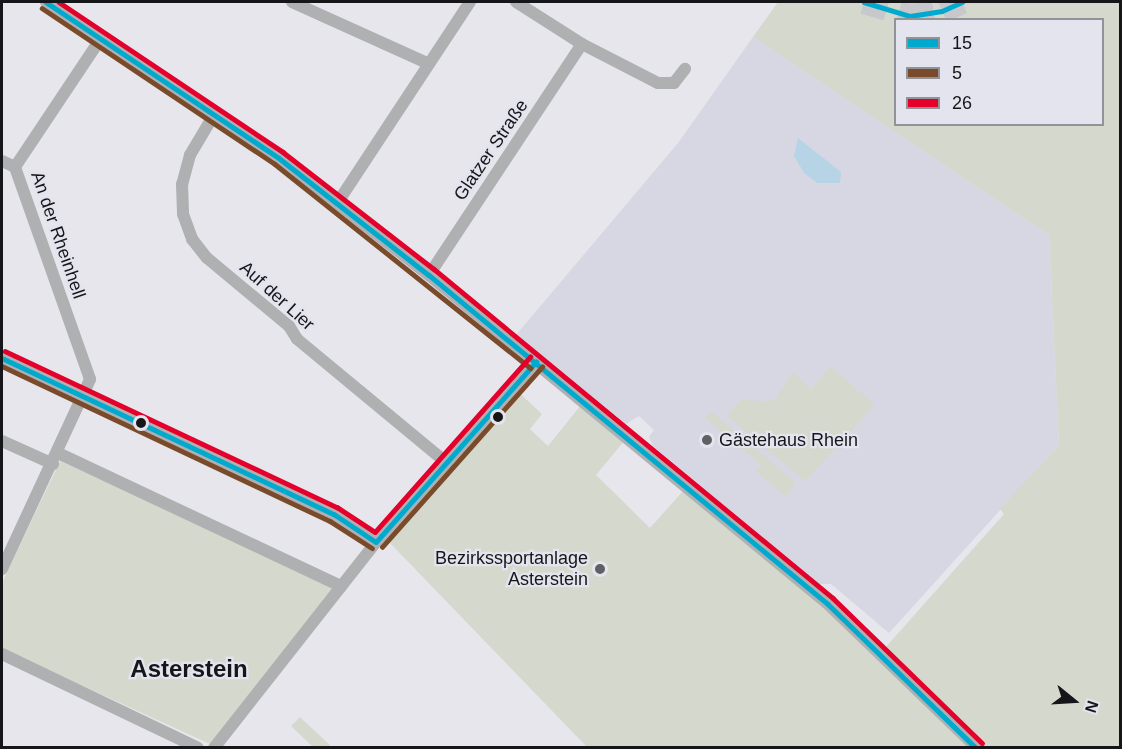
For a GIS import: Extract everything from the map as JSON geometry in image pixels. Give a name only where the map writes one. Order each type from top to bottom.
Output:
[{"type":"street","points":[[46,2],[215,113],[338,202],[536,362],[828,604],[977,747]]},
{"type":"street","points":[[292,2],[429,64]]},
{"type":"street","points":[[338,202],[470,2]]},
{"type":"street","points":[[516,2],[582,44],[659,83],[674,83],[685,69]]},
{"type":"street","name":"An der Rheinhell","points":[[85,394],[90,379],[15,167],[101,38]]},
{"type":"street","name":"Glatzer Straße","points":[[429,275],[582,44]]},
{"type":"street","name":"Auf der Lier","points":[[215,113],[190,155],[182,184],[183,214],[192,239],[207,258],[289,326],[297,339],[447,462]]},
{"type":"street","points":[[2,161],[15,167]]},
{"type":"street","points":[[2,358],[85,394],[334,514],[376,542]]},
{"type":"street","points":[[214,747],[376,542],[536,362]]},
{"type":"street","points":[[3,560],[55,459],[85,394]]},
{"type":"street","points":[[2,441],[55,459],[341,586]]},
{"type":"street","points":[[2,654],[198,747]]},
{"type":"shaded area","name":"Bezirkssportanlage Asterstein","points":[[778,2],[1120,2],[1120,747],[587,747],[389,542],[390,536],[516,390],[542,414],[530,429],[548,446],[581,405],[625,440],[596,475],[650,528],[683,491],[809,593],[877,657],[1004,514],[1000,509],[1059,445],[1049,235],[753,37]]},
{"type":"shaded area","points":[[753,37],[1049,235],[1059,445],[889,633],[831,584],[819,584],[653,446],[649,437],[654,430],[639,416],[626,424],[516,335],[678,143]]},
{"type":"shaded area","points":[[830,366],[875,405],[805,481],[728,417],[729,412],[742,399],[766,402],[776,398],[793,372],[811,390]]},
{"type":"shaded area","points":[[711,411],[796,483],[786,497],[756,471],[761,465],[705,418]]},
{"type":"shaded area","points":[[60,461],[336,586],[210,744],[2,649],[2,583]]},
{"type":"shaded area","points":[[300,717],[332,747],[313,747],[291,726]]},
{"type":"water","points":[[798,138],[841,172],[840,183],[817,183],[804,173],[794,156]]},
{"type":"tunnel","points":[[864,2],[910,16],[942,11],[962,2]]},
{"type":"transit line","name":"15","points":[[46,2],[279,158],[429,275],[828,604],[976,748]]},
{"type":"transit line","name":"26","points":[[59,2],[283,152],[434,269],[833,598],[982,743]]},
{"type":"transit line","name":"15","points":[[864,2],[910,16],[942,11],[962,2]]},
{"type":"transit line","name":"5","points":[[42,8],[275,164],[531,368]]},
{"type":"transit line","name":"26","points":[[5,351],[337,507],[375,532],[530,357]]},
{"type":"transit line","name":"15","points":[[2,358],[334,514],[376,542]]},
{"type":"transit line","name":"15","points":[[376,542],[536,362]]},
{"type":"transit line","name":"5","points":[[2,366],[330,521],[372,548]]},
{"type":"transit line","name":"5","points":[[382,547],[542,367]]},
{"type":"place","name":"Gästehaus Rhein","points":[[707,440]]},
{"type":"place","name":"Bezirkssportanlage Asterstein","points":[[600,569]]},
{"type":"district","name":"Asterstein","points":[[189,669]]}]
